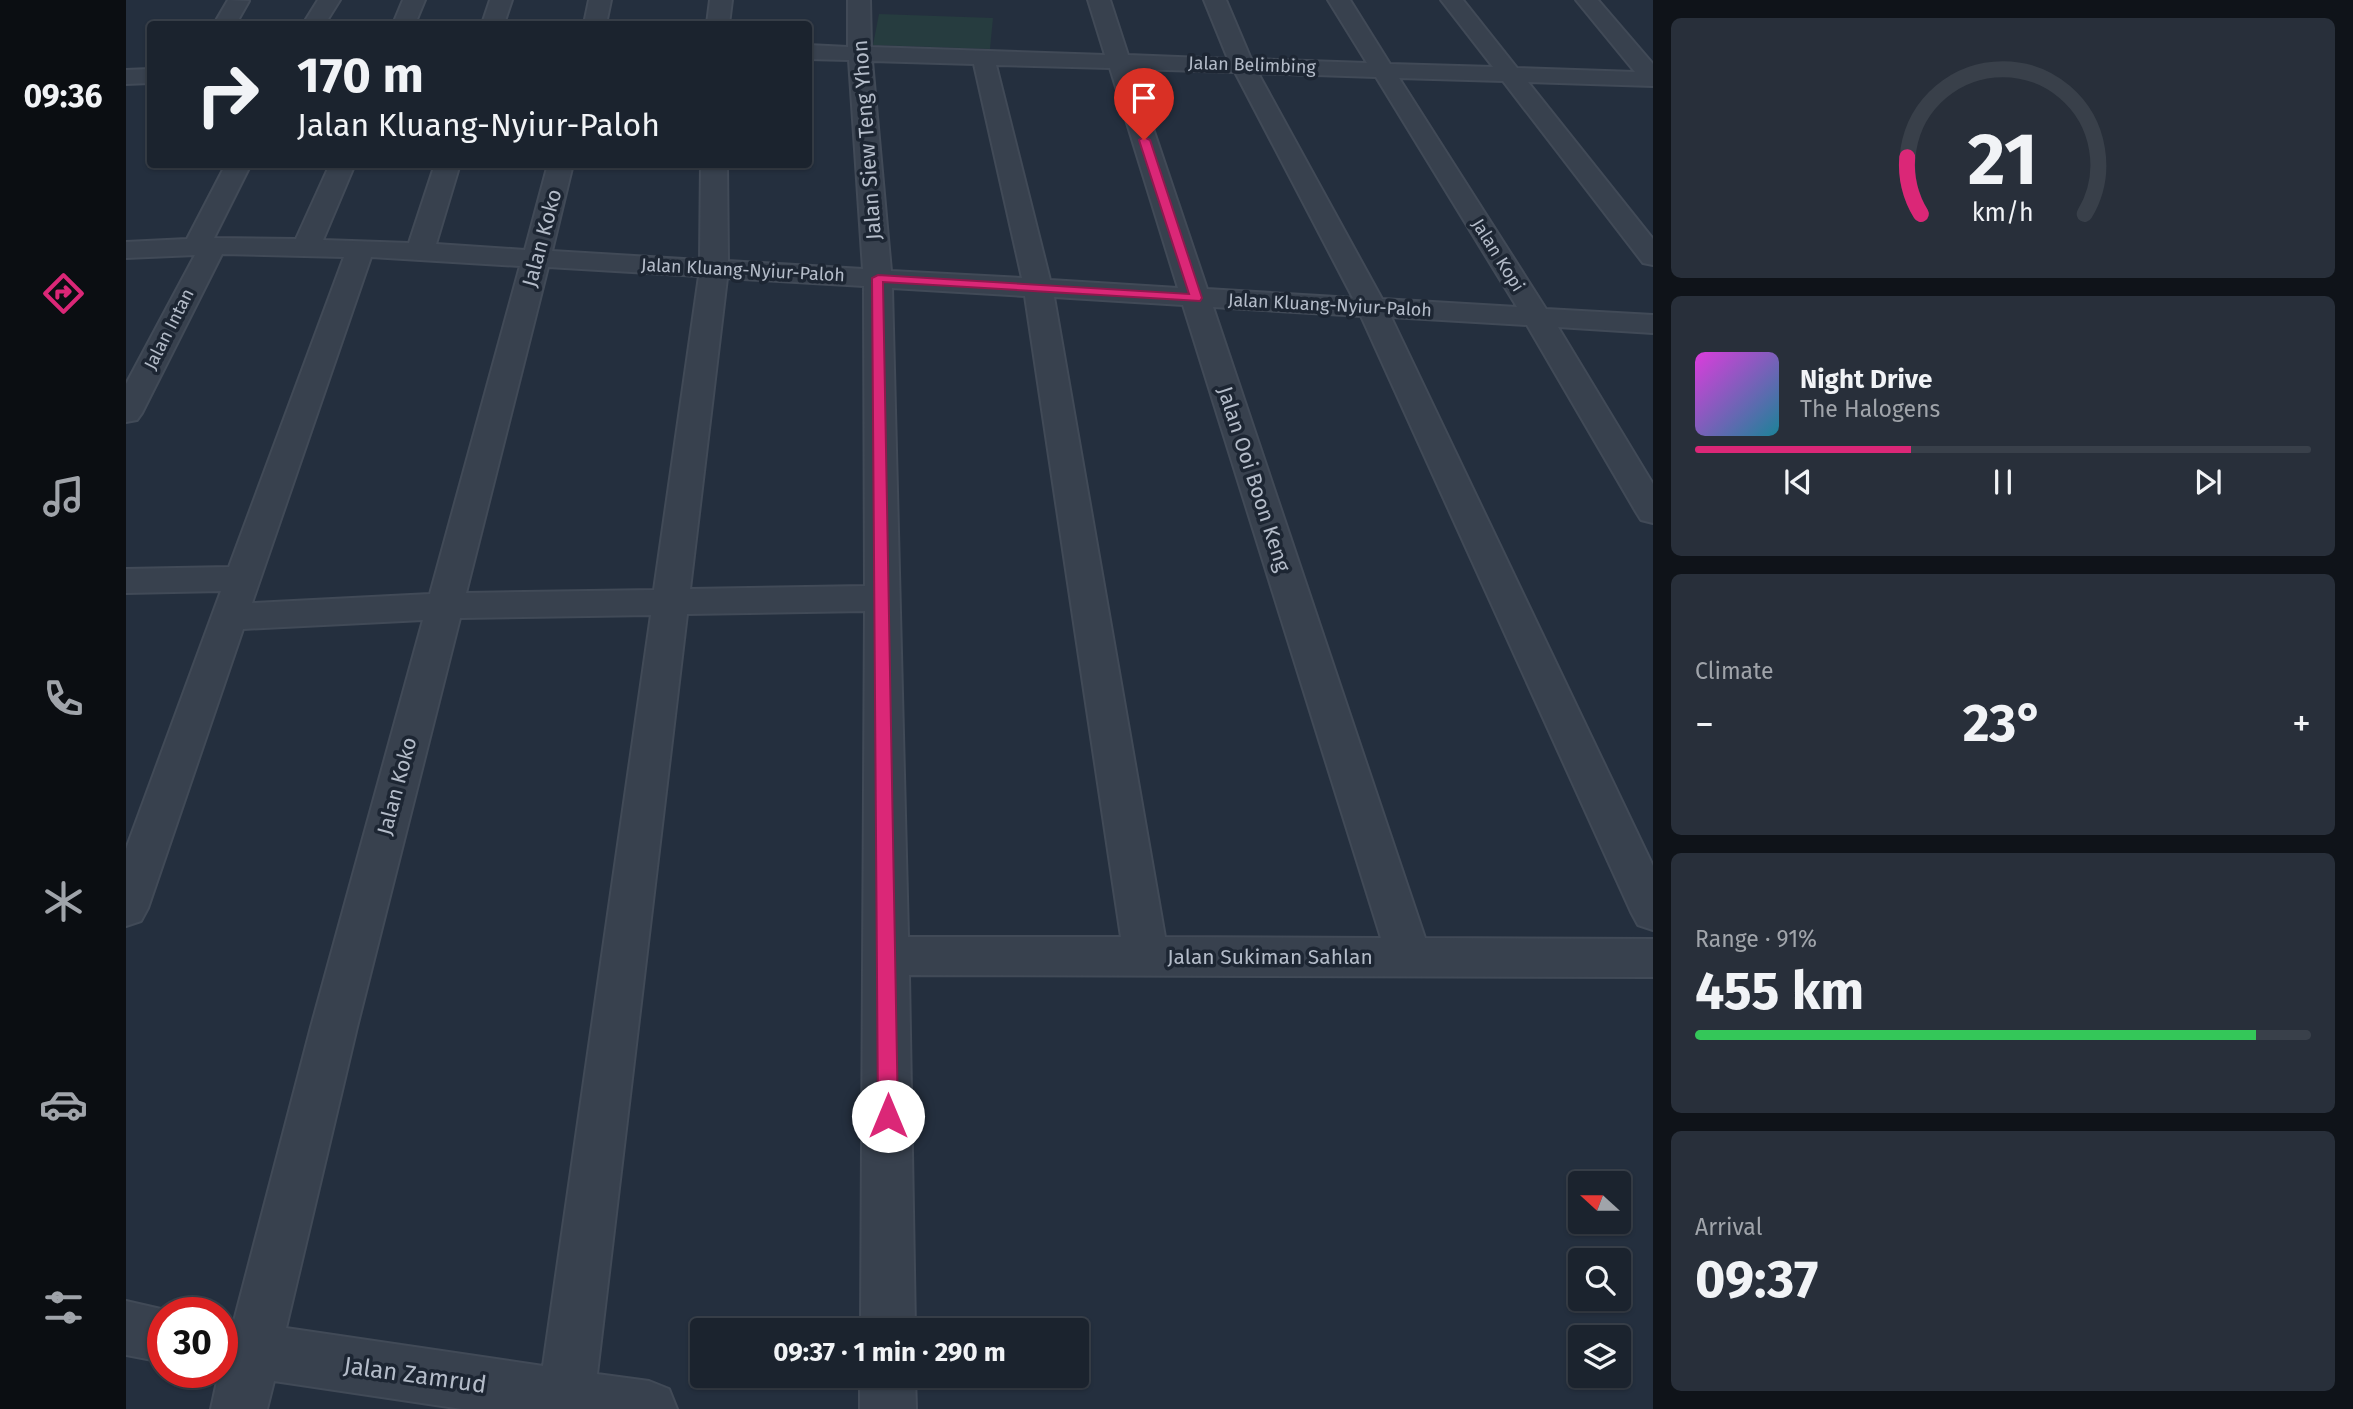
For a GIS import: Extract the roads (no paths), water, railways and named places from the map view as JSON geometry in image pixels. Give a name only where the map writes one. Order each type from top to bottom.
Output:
[{"type":"street","points":[[316,21],[328,0]]},
{"type":"street","points":[[405,21],[414,0]]},
{"type":"street","points":[[494,21],[501,0]]},
{"type":"street","points":[[595,21],[600,0]]},
{"type":"street","points":[[718,21],[721,0]]},
{"type":"street","name":"Jalan Siew Teng Yhon","points":[[859,0],[858,52],[878,278],[888,956],[888,1318]]},
{"type":"street","name":"Jalan Ooi Boon Keng","points":[[1099,0],[1409,957]]},
{"type":"street","points":[[1215,0],[1242,65],[1372,307],[1653,912]]},
{"type":"street","name":"Jalan Kopi","points":[[1339,0],[1537,317],[1653,512]]},
{"type":"street","points":[[1452,0],[1653,257]]},
{"type":"street","points":[[1587,0],[1653,78]]},
{"type":"street","points":[[227,21],[238,1]]},
{"type":"street","points":[[1620,38],[1653,38]]},
{"type":"street","name":"Jalan Belimbing","points":[[812,52],[1653,78]]},
{"type":"street","points":[[983,56],[1038,288],[1146,956]]},
{"type":"street","points":[[126,77],[147,76]]},
{"type":"street","name":"Jalan Intan","points":[[126,412],[160,348],[237,168]]},
{"type":"street","points":[[306,247],[341,168]]},
{"type":"street","points":[[420,252],[447,168]]},
{"type":"street","name":"Jalan Koko","points":[[238,1346],[331,1040],[560,168]]},
{"type":"street","points":[[565,1403],[714,268],[714,168]]},
{"type":"street","name":"Jalan Kluang-Nyiur-Paloh","points":[[126,250],[205,246],[360,249],[1653,324]]},
{"type":"street","points":[[126,908],[360,249]]},
{"type":"street","points":[[126,348],[160,348]]},
{"type":"street","points":[[126,581],[243,579]]},
{"type":"street","points":[[230,617],[445,606],[883,598]]},
{"type":"street","name":"Jalan Sukiman Sahlan","points":[[888,956],[1653,958]]},
{"type":"street","points":[[126,1328],[147,1332]]},
{"type":"street","name":"Jalan Zamrud","points":[[238,1349],[565,1403],[649,1409]]},
{"type":"street","name":"Jalan Koko","points":[[238,1379],[239,1409]]},
{"type":"street","points":[[888,1388],[888,1409]]}]
